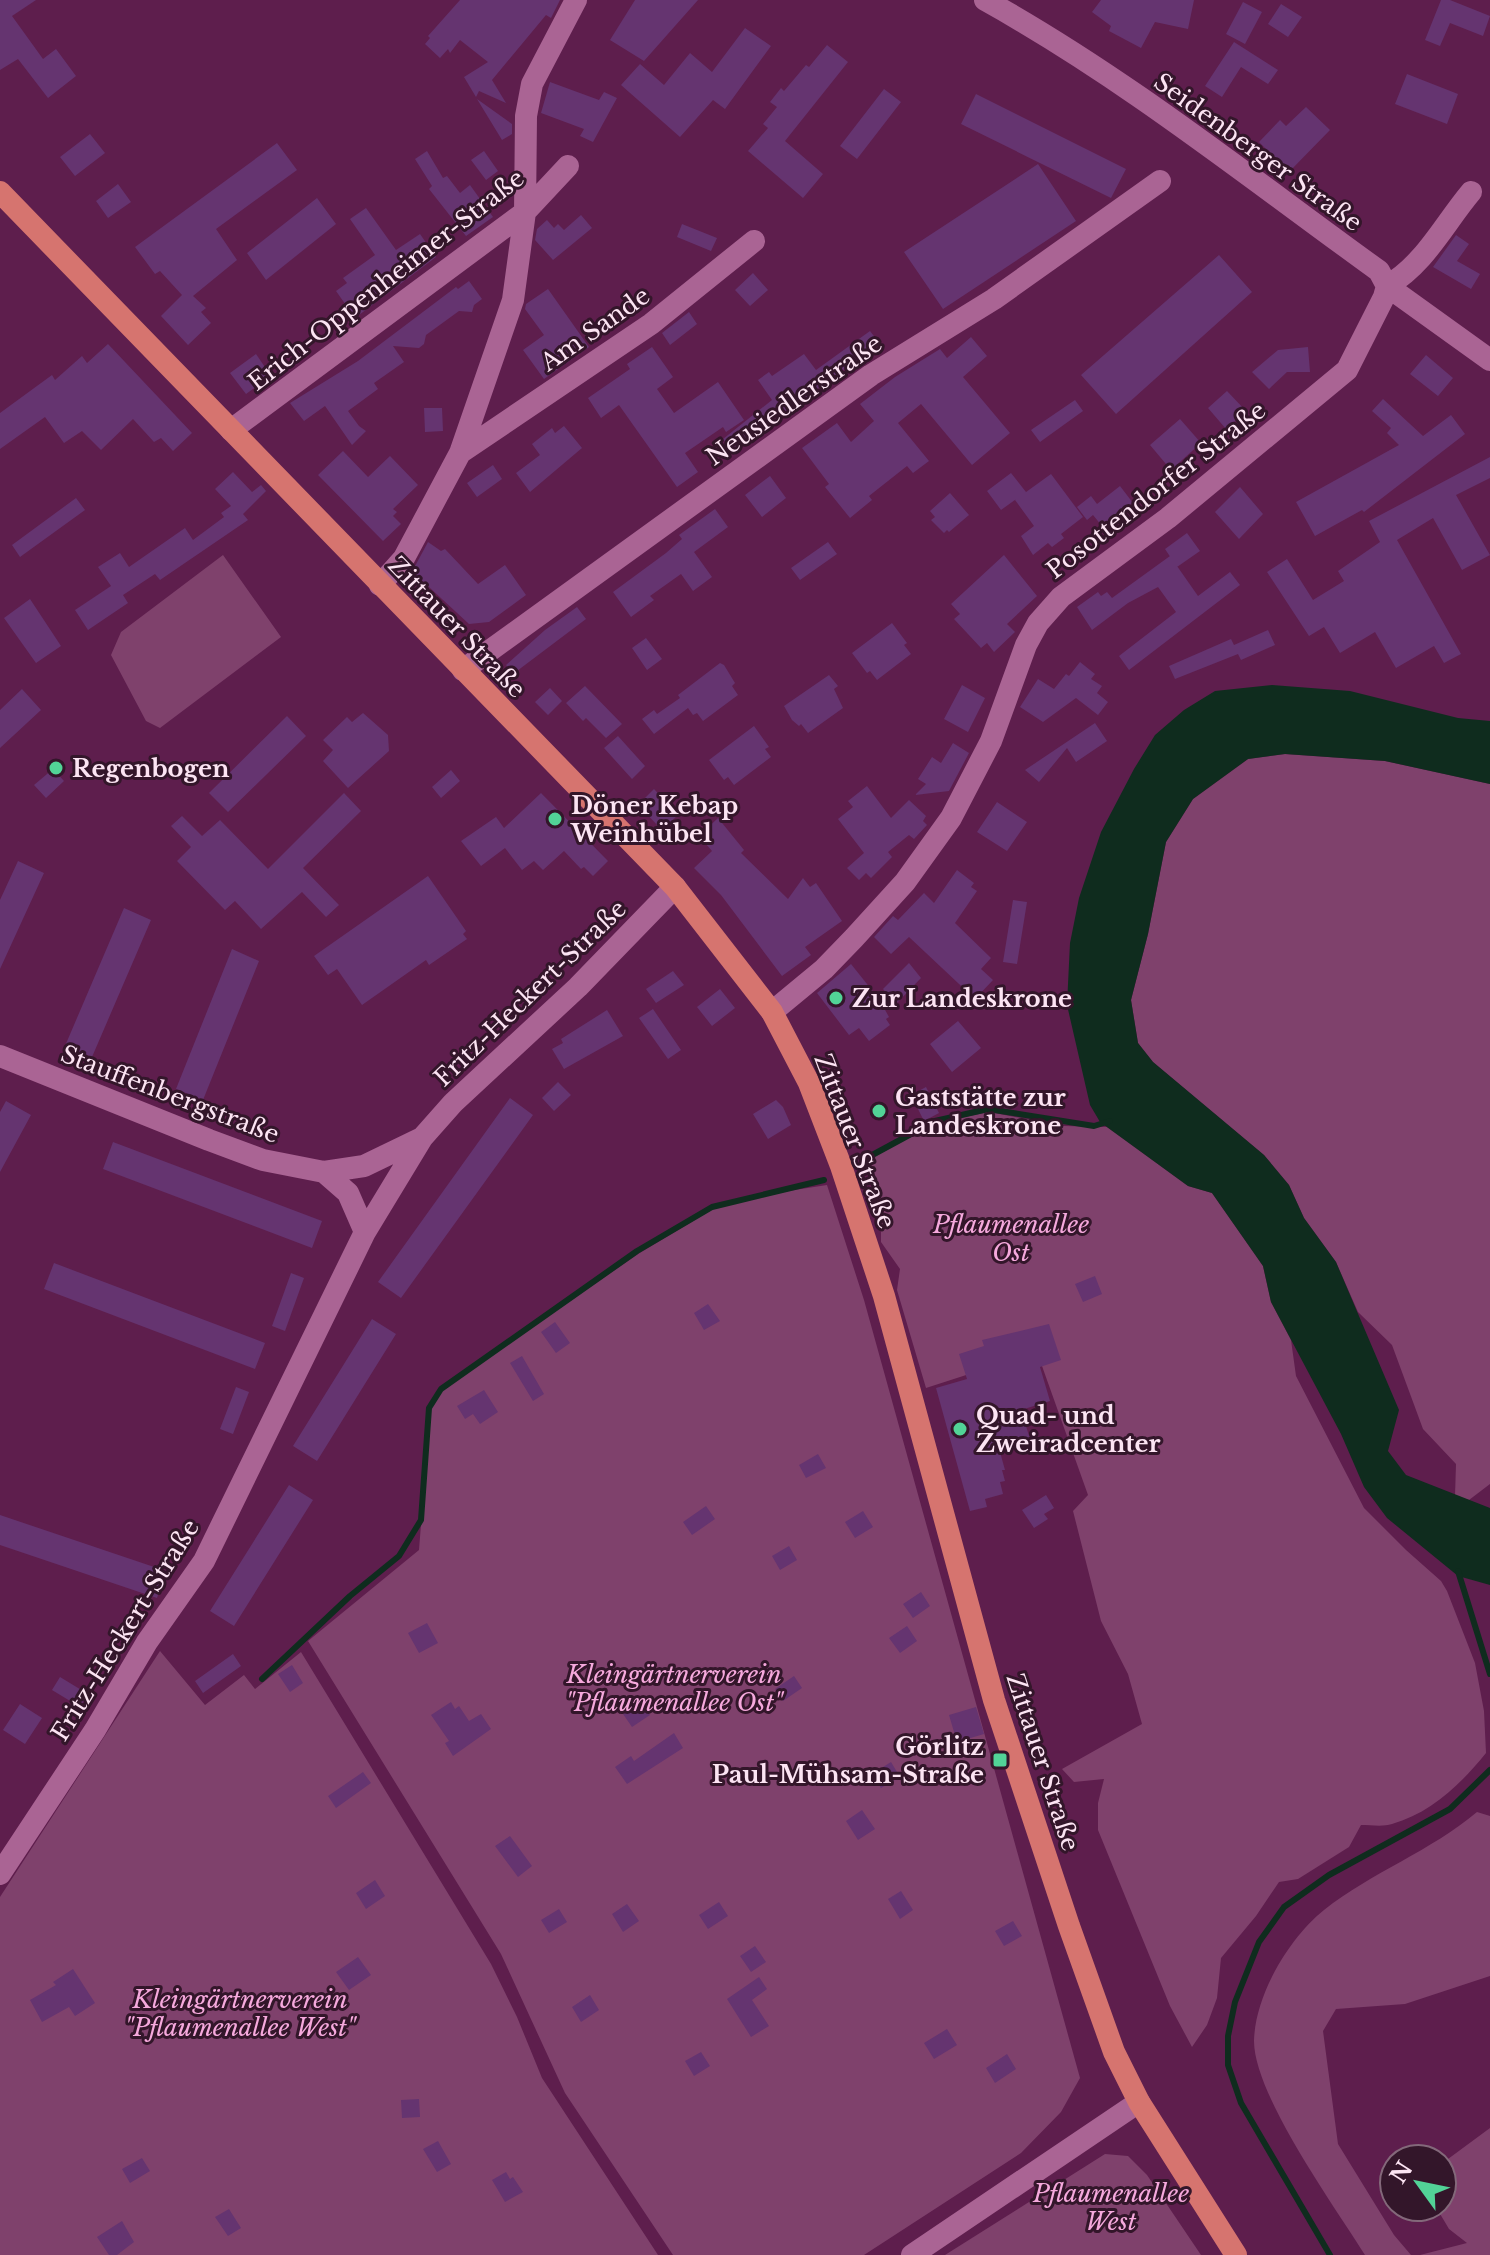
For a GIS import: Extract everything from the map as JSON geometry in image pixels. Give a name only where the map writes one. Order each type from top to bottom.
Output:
[{"type":"main road","name":"Zittauer Straße","points":[[0,192],[675,887],[772,1012],[809,1083],[841,1166],[884,1296],[994,1700],[1114,2052],[1139,2102],[1236,2255]]},
{"type":"street","name":"Am Sande","points":[[380,585],[404,558],[460,453],[513,300],[525,212],[526,116],[532,84],[576,0]]},
{"type":"street","name":"Seidenberger Straße","points":[[985,0],[1049,35],[1168,117],[1379,271],[1387,286],[1490,360]]},
{"type":"street","name":"Erich-Oppenheimer-Straße","points":[[231,430],[525,212],[568,166]]},
{"type":"street","name":"Neusiedlerstraße","points":[[463,670],[871,375],[994,299],[1160,181]]},
{"type":"street","points":[[1387,286],[1418,262],[1471,192]]},
{"type":"street","name":"Am Sande","points":[[460,453],[651,324],[754,241]]},
{"type":"street","name":"Posottendorfer Straße","points":[[772,1012],[824,969],[864,927],[905,882],[951,818],[991,741],[1026,645],[1046,614],[1061,597],[1168,518],[1347,370],[1387,286]]},
{"type":"street","name":"Fritz-Heckert-Straße","points":[[0,1874],[95,1730],[147,1642],[204,1561],[365,1232],[422,1138],[453,1103],[578,987],[675,887]]},
{"type":"street","name":"Stauffenbergstraße","points":[[0,1056],[263,1160],[324,1172]]},
{"type":"street","name":"Fritz-Heckert-Straße","points":[[324,1172],[364,1166],[422,1138]]},
{"type":"street","points":[[324,1172],[348,1193],[365,1232]]},
{"type":"street","points":[[912,2255],[1139,2102]]},
{"type":"green space","points":[[223,555],[281,637],[160,728],[146,721],[111,655],[121,632]]},
{"type":"green space","points":[[1285,754],[1385,761],[1490,784],[1490,1484],[1469,1500],[1455,1496],[1456,1464],[1423,1429],[1392,1345],[1358,1312],[1336,1262],[1304,1218],[1289,1185],[1264,1155],[1153,1062],[1138,1043],[1131,1000],[1166,842],[1193,799],[1248,759]]},
{"type":"green space","name":"Pflaumenallee Ost","points":[[989,1112],[1064,1126],[1107,1127],[1188,1186],[1212,1193],[1263,1266],[1271,1302],[1291,1340],[1296,1376],[1364,1508],[1441,1581],[1475,1663],[1484,1711],[1486,1753],[1456,1786],[1420,1813],[1392,1824],[1361,1825],[1349,1847],[1298,1879],[1279,1882],[1221,1958],[1217,1998],[1207,2025],[1192,2047],[1170,2006],[1098,1830],[1098,1803],[1104,1779],[1074,1782],[1062,1769],[1142,1724],[1128,1674],[1101,1621],[1073,1511],[1088,1495],[1037,1352],[926,1388],[897,1290],[900,1269],[881,1242],[881,1202],[865,1162],[936,1123]]},
{"type":"green space","name":"Kleingärtnerverein \"Pflaumenallee Ost\"","points":[[827,1185],[864,1300],[1080,2078],[1061,2112],[1021,2153],[864,2255],[673,2255],[565,2093],[501,1954],[308,1641],[419,1550],[430,1410],[443,1389],[638,1254],[713,1209],[749,1197]]},
{"type":"green space","name":"Kleingärtnerverein \"Pflaumenallee West\"","points":[[160,1651],[205,1705],[244,1675],[255,1689],[301,1652],[491,1964],[542,2078],[658,2255],[0,2255],[0,1897]]},
{"type":"green space","points":[[1477,1812],[1490,1816],[1490,1976],[1405,2004],[1336,2009],[1323,2031],[1338,2144],[1378,2209],[1378,2223],[1387,2223],[1411,2255],[1365,2255],[1281,2120],[1258,2064],[1254,2041],[1256,2023],[1260,2005],[1276,1969],[1311,1922],[1342,1896]]},
{"type":"green space","points":[[1490,2128],[1490,2255],[1420,2255],[1467,2243],[1445,2223],[1458,2223],[1458,2152]]},
{"type":"green space","name":"Pflaumenallee West","points":[[1105,2154],[1128,2156],[1147,2175],[1201,2255],[945,2255]]},
{"type":"shaded area","points":[[1272,685],[1350,691],[1458,718],[1490,721],[1490,784],[1385,761],[1285,754],[1248,759],[1193,799],[1166,842],[1131,1000],[1138,1043],[1153,1062],[1264,1155],[1289,1185],[1304,1218],[1336,1262],[1399,1410],[1388,1451],[1406,1475],[1490,1508],[1490,1585],[1458,1576],[1387,1518],[1364,1487],[1341,1434],[1271,1302],[1263,1266],[1212,1193],[1188,1186],[1100,1122],[1090,1105],[1067,1005],[1070,943],[1079,898],[1101,832],[1155,735],[1184,710],[1215,691]]},
{"type":"building","points":[[0,0],[36,0],[12,16],[43,59],[56,49],[76,76],[48,98],[18,59],[0,70]]},
{"type":"building","points":[[460,0],[560,0],[551,18],[546,15],[492,80],[506,103],[479,91],[476,97],[464,77],[488,62],[460,40],[450,53],[448,49],[440,58],[425,44],[430,38],[428,36]]},
{"type":"building","points":[[635,0],[698,0],[644,61],[610,40]]},
{"type":"building","points":[[1101,0],[1194,0],[1188,29],[1155,22],[1141,48],[1109,31],[1111,26],[1092,12]]},
{"type":"building","points":[[1441,0],[1450,0],[1490,16],[1483,36],[1450,23],[1440,46],[1425,40]]},
{"type":"building","points":[[1243,2],[1262,12],[1245,44],[1226,34]]},
{"type":"building","points":[[1281,4],[1302,17],[1288,37],[1268,24]]},
{"type":"building","points":[[745,28],[771,46],[725,109],[713,100],[680,137],[621,85],[640,64],[664,85],[690,53],[712,72]]},
{"type":"building","points":[[1234,42],[1278,70],[1268,84],[1241,67],[1222,97],[1205,86]]},
{"type":"building","points":[[827,45],[848,62],[785,141],[823,174],[803,198],[748,151],[768,128],[763,124],[777,107],[770,102],[806,65],[809,67]]},
{"type":"building","points":[[1407,74],[1458,94],[1447,124],[1395,104]]},
{"type":"building","points":[[550,82],[599,100],[604,92],[617,98],[593,142],[580,136],[584,129],[541,113]]},
{"type":"building","points":[[884,89],[901,102],[857,159],[840,146]]},
{"type":"building","points":[[976,94],[1126,169],[1111,198],[961,124]]},
{"type":"building","points":[[477,99],[512,124],[512,134],[502,140]]},
{"type":"building","points":[[1306,107],[1330,130],[1289,172],[1259,142],[1280,120],[1286,126]]},
{"type":"building","points":[[90,134],[105,153],[75,176],[60,157]]},
{"type":"building","points":[[277,143],[297,170],[216,229],[237,260],[193,296],[206,308],[201,312],[211,323],[188,345],[161,316],[182,295],[160,271],[155,274],[135,247]]},
{"type":"building","points":[[427,151],[443,178],[447,176],[460,193],[470,185],[493,217],[466,236],[429,189],[432,186],[415,159]]},
{"type":"building","points":[[484,151],[498,171],[486,180],[471,160]]},
{"type":"building","points":[[1038,164],[1076,221],[943,309],[904,252]]},
{"type":"building","points":[[118,184],[131,202],[108,218],[96,201]]},
{"type":"building","points":[[317,198],[336,224],[266,280],[247,253]]},
{"type":"building","points":[[366,208],[396,250],[420,234],[436,257],[355,318],[336,291],[347,283],[343,278],[375,255],[350,219]]},
{"type":"building","points":[[581,215],[592,228],[553,260],[535,240],[537,229],[547,220],[554,228],[558,224],[564,230]]},
{"type":"building","points":[[682,224],[717,238],[711,251],[677,237]]},
{"type":"building","points":[[1456,235],[1469,244],[1457,261],[1480,274],[1471,289],[1433,267]]},
{"type":"building","points":[[1219,255],[1252,292],[1116,414],[1081,375]]},
{"type":"building","points":[[753,273],[768,290],[750,306],[735,290]]},
{"type":"building","points":[[469,281],[482,299],[474,305],[472,312],[459,311],[426,335],[424,344],[419,348],[393,346],[404,362],[374,383],[378,389],[348,411],[366,431],[352,445],[325,406],[304,421],[290,403],[358,361],[456,287],[458,289]]},
{"type":"building","points":[[548,289],[589,347],[544,379],[523,350],[544,335],[525,309],[526,304]]},
{"type":"building","points":[[689,312],[697,324],[670,345],[662,333]]},
{"type":"building","points":[[870,331],[880,344],[814,391],[816,395],[788,416],[783,410],[731,450],[723,439],[772,400],[758,380],[769,372],[772,376],[804,354],[816,370]]},
{"type":"building","points":[[971,337],[987,356],[963,377],[1010,433],[972,465],[921,404],[898,423],[929,461],[913,473],[907,466],[869,496],[872,500],[850,518],[825,487],[829,484],[802,448],[837,423],[851,442],[874,421],[860,404],[895,377],[940,349],[947,358]]},
{"type":"building","points":[[108,344],[192,433],[173,451],[161,438],[154,442],[133,419],[101,450],[82,431],[64,443],[45,417],[0,449],[0,413],[52,375],[55,380],[82,356],[87,363]]},
{"type":"building","points":[[652,347],[673,377],[657,389],[674,413],[718,382],[744,420],[726,432],[723,427],[685,453],[698,472],[677,487],[619,405],[601,418],[588,398],[630,369],[627,364]]},
{"type":"building","points":[[1308,347],[1310,372],[1287,372],[1269,389],[1252,372],[1278,350]]},
{"type":"building","points":[[256,354],[271,376],[246,394],[230,373]]},
{"type":"building","points":[[1426,355],[1453,378],[1438,396],[1410,374]]},
{"type":"building","points":[[1227,391],[1246,411],[1226,429],[1208,408]]},
{"type":"building","points":[[1383,399],[1423,436],[1451,415],[1465,434],[1364,512],[1362,510],[1315,536],[1296,502],[1399,445],[1387,433],[1391,428],[1372,411]]},
{"type":"building","points":[[1075,400],[1083,411],[1040,442],[1031,430]]},
{"type":"building","points":[[424,408],[442,408],[443,431],[425,432]]},
{"type":"building","points":[[1180,419],[1201,443],[1171,470],[1150,445]]},
{"type":"building","points":[[564,426],[582,448],[530,492],[516,473],[540,455],[532,444],[552,428],[555,433]]},
{"type":"building","points":[[343,451],[368,477],[390,456],[418,485],[393,509],[397,512],[393,516],[401,524],[383,541],[318,475]]},
{"type":"building","points":[[1490,457],[1490,478],[1456,495],[1490,555],[1462,570],[1433,518],[1397,540],[1461,654],[1444,663],[1434,646],[1396,668],[1375,632],[1340,653],[1324,627],[1309,636],[1267,572],[1287,559],[1313,600],[1344,581],[1338,571],[1380,542],[1369,521]]},
{"type":"building","points":[[493,465],[502,479],[477,497],[467,483]]},
{"type":"building","points":[[233,472],[252,492],[261,485],[266,491],[243,514],[248,520],[160,580],[155,574],[123,595],[128,603],[88,630],[75,610],[111,586],[98,567],[120,553],[129,567],[185,528],[193,540],[224,517],[221,513],[231,506],[215,489]]},
{"type":"building","points":[[1011,473],[1026,492],[1001,510],[987,491]]},
{"type":"building","points":[[1051,474],[1083,517],[1061,534],[1064,538],[1052,547],[1048,543],[1033,555],[1021,536],[1034,526],[1015,500]]},
{"type":"building","points":[[770,476],[786,498],[762,517],[745,495]]},
{"type":"building","points":[[1120,486],[1133,503],[1102,526],[1093,515],[1087,520],[1077,507],[1091,496],[1097,504]]},
{"type":"building","points":[[1240,487],[1263,514],[1239,539],[1215,512]]},
{"type":"building","points":[[950,493],[969,515],[944,533],[931,520],[935,517],[930,511]]},
{"type":"building","points":[[76,498],[85,510],[20,557],[12,545]]},
{"type":"building","points":[[715,509],[728,527],[694,552],[712,577],[693,591],[681,574],[650,596],[654,600],[631,617],[613,592],[666,553],[682,539],[679,535]]},
{"type":"building","points":[[1187,533],[1200,551],[1177,567],[1165,549]]},
{"type":"building","points":[[428,542],[441,551],[445,549],[478,584],[505,565],[526,595],[489,622],[469,624],[416,575],[418,573],[414,568]]},
{"type":"building","points":[[828,542],[837,554],[800,580],[791,568]]},
{"type":"building","points":[[1004,555],[1037,596],[1007,624],[1015,632],[994,652],[987,643],[981,648],[954,619],[960,614],[951,604]]},
{"type":"building","points":[[1170,556],[1198,596],[1230,572],[1240,585],[1129,670],[1119,656],[1176,612],[1158,587],[1128,603],[1092,630],[1077,607],[1098,592],[1101,596],[1107,592],[1112,598]]},
{"type":"building","points":[[30,599],[61,646],[36,663],[4,618]]},
{"type":"building","points":[[577,607],[586,619],[513,674],[506,665],[545,630]]},
{"type":"building","points":[[892,623],[911,654],[877,680],[870,671],[867,673],[852,653]]},
{"type":"building","points":[[1268,630],[1275,645],[1241,660],[1238,654],[1175,679],[1169,666],[1231,639],[1234,645]]},
{"type":"building","points":[[646,638],[662,659],[647,670],[632,648]]},
{"type":"building","points":[[1080,662],[1095,674],[1091,679],[1102,686],[1097,693],[1108,702],[1098,715],[1076,698],[1043,722],[1020,707],[1038,679],[1054,689]]},
{"type":"building","points":[[720,663],[735,683],[732,686],[738,695],[703,721],[688,708],[654,734],[642,719],[654,710],[657,714],[680,698],[678,695]]},
{"type":"building","points":[[829,675],[838,686],[834,689],[843,708],[808,733],[801,724],[799,726],[792,720],[784,706]]},
{"type":"building","points":[[962,685],[985,698],[968,732],[944,719]]},
{"type":"building","points":[[585,686],[622,724],[606,738],[566,703]]},
{"type":"building","points":[[550,688],[562,701],[548,715],[535,702]]},
{"type":"building","points":[[22,689],[41,710],[0,748],[0,710]]},
{"type":"building","points":[[363,713],[388,735],[389,751],[348,788],[323,761],[333,750],[323,740],[347,717],[352,722]]},
{"type":"building","points":[[287,716],[306,736],[228,812],[209,793]]},
{"type":"building","points":[[1095,723],[1107,741],[1076,762],[1067,748],[1039,782],[1025,770]]},
{"type":"building","points":[[754,726],[769,747],[765,749],[771,757],[734,785],[728,777],[724,780],[709,760]]},
{"type":"building","points":[[618,736],[645,766],[632,779],[604,748]]},
{"type":"building","points":[[953,743],[969,753],[949,791],[915,795],[926,784],[918,779],[932,757],[941,763]]},
{"type":"building","points":[[53,769],[64,781],[46,798],[34,785]]},
{"type":"building","points":[[451,770],[460,781],[441,798],[432,787]]},
{"type":"building","points":[[867,786],[891,818],[909,800],[926,816],[923,821],[927,825],[914,839],[909,835],[888,852],[892,857],[871,878],[866,873],[859,880],[847,868],[864,853],[838,819],[853,807],[848,801]]},
{"type":"building","points":[[654,789],[678,815],[662,830],[638,805]]},
{"type":"building","points":[[344,793],[361,811],[303,868],[339,905],[326,917],[302,892],[261,929],[235,901],[225,910],[177,861],[191,847],[171,826],[182,816],[202,836],[220,820],[268,869]]},
{"type":"building","points":[[541,793],[608,861],[593,876],[584,867],[581,869],[564,851],[543,870],[534,861],[522,870],[505,848],[481,866],[461,841],[496,817],[504,828]]},
{"type":"building","points":[[997,802],[1027,822],[1007,851],[977,832]]},
{"type":"building","points":[[718,818],[744,850],[741,853],[788,899],[803,878],[810,887],[816,883],[842,921],[805,947],[811,955],[782,976],[721,895],[694,868],[712,851],[699,836]]},
{"type":"building","points":[[18,861],[44,873],[0,969],[0,900]]},
{"type":"building","points":[[957,870],[974,883],[971,887],[977,891],[955,923],[991,958],[981,969],[993,980],[975,999],[909,937],[891,954],[874,937],[893,916],[898,920],[924,893],[934,903]]},
{"type":"building","points":[[428,876],[466,931],[463,934],[467,939],[429,965],[426,960],[362,1005],[337,969],[328,975],[314,956]]},
{"type":"building","points":[[1013,900],[1027,902],[1017,964],[1003,962]]},
{"type":"building","points":[[124,908],[151,920],[92,1057],[65,1046]]},
{"type":"building","points":[[232,949],[259,961],[203,1100],[176,1089]]},
{"type":"building","points":[[909,963],[921,978],[896,1004],[883,989]]},
{"type":"building","points":[[851,964],[889,1017],[886,1019],[890,1025],[869,1041],[859,1028],[849,1035],[817,993]]},
{"type":"building","points":[[673,971],[684,985],[656,1003],[646,989]]},
{"type":"building","points":[[720,989],[735,1008],[712,1026],[697,1007]]},
{"type":"building","points":[[653,1009],[681,1050],[668,1059],[639,1018]]},
{"type":"building","points":[[607,1010],[623,1036],[564,1069],[552,1049],[563,1043],[561,1039]]},
{"type":"building","points":[[958,1021],[981,1048],[952,1072],[930,1044]]},
{"type":"building","points":[[558,1082],[571,1095],[554,1111],[542,1098]]},
{"type":"building","points":[[926,1087],[939,1113],[924,1121],[911,1095]]},
{"type":"building","points":[[510,1098],[533,1115],[401,1298],[378,1282]]},
{"type":"building","points":[[776,1100],[783,1107],[791,1125],[768,1139],[753,1114]]},
{"type":"building","points":[[6,1101],[31,1115],[0,1172],[0,1112]]},
{"type":"building","points":[[113,1142],[322,1221],[312,1248],[103,1169]]},
{"type":"building","points":[[54,1263],[265,1343],[255,1369],[44,1289]]},
{"type":"building","points":[[291,1273],[304,1278],[285,1331],[272,1326]]},
{"type":"building","points":[[1095,1276],[1102,1294],[1083,1302],[1075,1284]]},
{"type":"building","points":[[708,1304],[720,1321],[704,1330],[694,1313]]},
{"type":"building","points":[[372,1319],[396,1334],[317,1461],[293,1446]]},
{"type":"building","points":[[555,1322],[570,1343],[556,1353],[541,1332]]},
{"type":"building","points":[[1049,1324],[1061,1360],[1040,1367],[1050,1401],[1021,1410],[1031,1442],[1000,1452],[1005,1470],[1002,1470],[1005,1481],[1000,1482],[1003,1494],[985,1499],[987,1507],[970,1511],[936,1388],[967,1379],[959,1354],[984,1346],[982,1340]]},
{"type":"building","points":[[522,1356],[544,1394],[533,1401],[510,1363]]},
{"type":"building","points":[[236,1387],[249,1392],[233,1434],[220,1429]]},
{"type":"building","points":[[484,1390],[498,1412],[480,1424],[473,1414],[465,1419],[457,1406]]},
{"type":"building","points":[[818,1454],[826,1468],[806,1478],[799,1465]]},
{"type":"building","points":[[289,1485],[313,1500],[234,1626],[210,1611]]},
{"type":"building","points":[[1046,1495],[1054,1508],[1044,1514],[1048,1519],[1034,1528],[1022,1510]]},
{"type":"building","points":[[706,1506],[715,1519],[692,1535],[683,1522]]},
{"type":"building","points":[[863,1511],[873,1527],[855,1538],[845,1522]]},
{"type":"building","points":[[0,1515],[166,1571],[157,1598],[0,1545]]},
{"type":"building","points":[[789,1546],[797,1560],[780,1570],[772,1556]]},
{"type":"building","points":[[921,1592],[930,1606],[913,1618],[903,1604]]},
{"type":"building","points":[[427,1623],[438,1643],[419,1653],[408,1633]]},
{"type":"building","points":[[907,1626],[917,1641],[900,1653],[889,1638]]},
{"type":"building","points":[[233,1654],[241,1666],[203,1693],[195,1681]]},
{"type":"building","points":[[292,1665],[303,1683],[290,1692],[278,1674]]},
{"type":"building","points":[[794,1676],[802,1688],[783,1701],[775,1689]]},
{"type":"building","points":[[60,1677],[88,1694],[80,1707],[52,1690]]},
{"type":"building","points":[[451,1702],[455,1709],[459,1706],[469,1721],[481,1714],[491,1729],[453,1756],[445,1743],[449,1741],[431,1715]]},
{"type":"building","points":[[641,1702],[650,1715],[632,1727],[623,1714]]},
{"type":"building","points":[[20,1704],[42,1718],[25,1744],[3,1730]]},
{"type":"building","points":[[976,1707],[984,1734],[957,1742],[949,1715]]},
{"type":"building","points":[[674,1733],[683,1748],[627,1784],[615,1767],[631,1756],[634,1761]]},
{"type":"building","points":[[891,1762],[900,1777],[881,1788],[872,1774]]},
{"type":"building","points":[[363,1772],[371,1783],[336,1808],[328,1796]]},
{"type":"building","points":[[862,1810],[875,1829],[858,1840],[846,1821]]},
{"type":"building","points":[[510,1836],[532,1866],[518,1877],[495,1846]]},
{"type":"building","points":[[375,1880],[385,1896],[366,1909],[356,1893]]},
{"type":"building","points":[[901,1891],[913,1910],[900,1919],[888,1899]]},
{"type":"building","points":[[719,1902],[728,1916],[708,1929],[699,1915]]},
{"type":"building","points":[[627,1904],[639,1921],[623,1932],[612,1914]]},
{"type":"building","points":[[559,1909],[567,1922],[549,1933],[541,1920]]},
{"type":"building","points":[[1013,1921],[1022,1936],[1004,1946],[995,1931]]},
{"type":"building","points":[[755,1946],[766,1962],[751,1972],[740,1956]]},
{"type":"building","points":[[358,1957],[371,1975],[349,1990],[336,1972]]},
{"type":"building","points":[[73,1969],[95,2003],[75,2016],[69,2007],[42,2022],[30,2000],[56,1985],[53,1982]]},
{"type":"building","points":[[759,1977],[767,1989],[752,2000],[769,2026],[751,2037],[727,1999]]},
{"type":"building","points":[[590,1995],[599,2010],[581,2022],[572,2007]]},
{"type":"building","points":[[947,2029],[957,2045],[934,2059],[924,2043]]},
{"type":"building","points":[[701,2052],[710,2066],[694,2076],[685,2061]]},
{"type":"building","points":[[1007,2054],[1016,2069],[995,2083],[986,2068]]},
{"type":"building","points":[[419,2099],[420,2117],[402,2118],[401,2100]]},
{"type":"building","points":[[438,2141],[451,2164],[437,2172],[423,2149]]},
{"type":"building","points":[[142,2158],[150,2171],[130,2183],[122,2169]]},
{"type":"building","points":[[506,2172],[523,2192],[505,2202],[492,2180]]},
{"type":"building","points":[[229,2209],[241,2228],[228,2236],[215,2217]]},
{"type":"building","points":[[122,2221],[134,2242],[117,2255],[109,2255],[97,2237]]},
{"type":"waterway","points":[[863,1160],[935,1121],[988,1109],[1094,1126],[1110,1121]]},
{"type":"waterway","points":[[262,1679],[350,1596],[399,1556],[421,1520],[429,1408],[441,1389],[637,1251],[712,1207],[824,1180]]},
{"type":"waterway","points":[[1458,1571],[1490,1674]]},
{"type":"waterway","points":[[1330,2255],[1241,2103],[1228,2065],[1228,2036],[1235,2002],[1259,1942],[1284,1907],[1329,1875],[1450,1809],[1490,1770]]},
{"type":"place","name":"Regenbogen","points":[[56,768]]},
{"type":"place","name":"Döner Kebap Weinhübel","points":[[555,819]]},
{"type":"place","name":"Zur Landeskrone","points":[[836,998]]},
{"type":"place","name":"Gaststätte zur Landeskrone","points":[[879,1111]]},
{"type":"place","name":"Quad- und Zweiradcenter","points":[[960,1429]]},
{"type":"place","name":"Görlitz Paul-Mühsam-Straße","points":[[1000,1760]]}]
